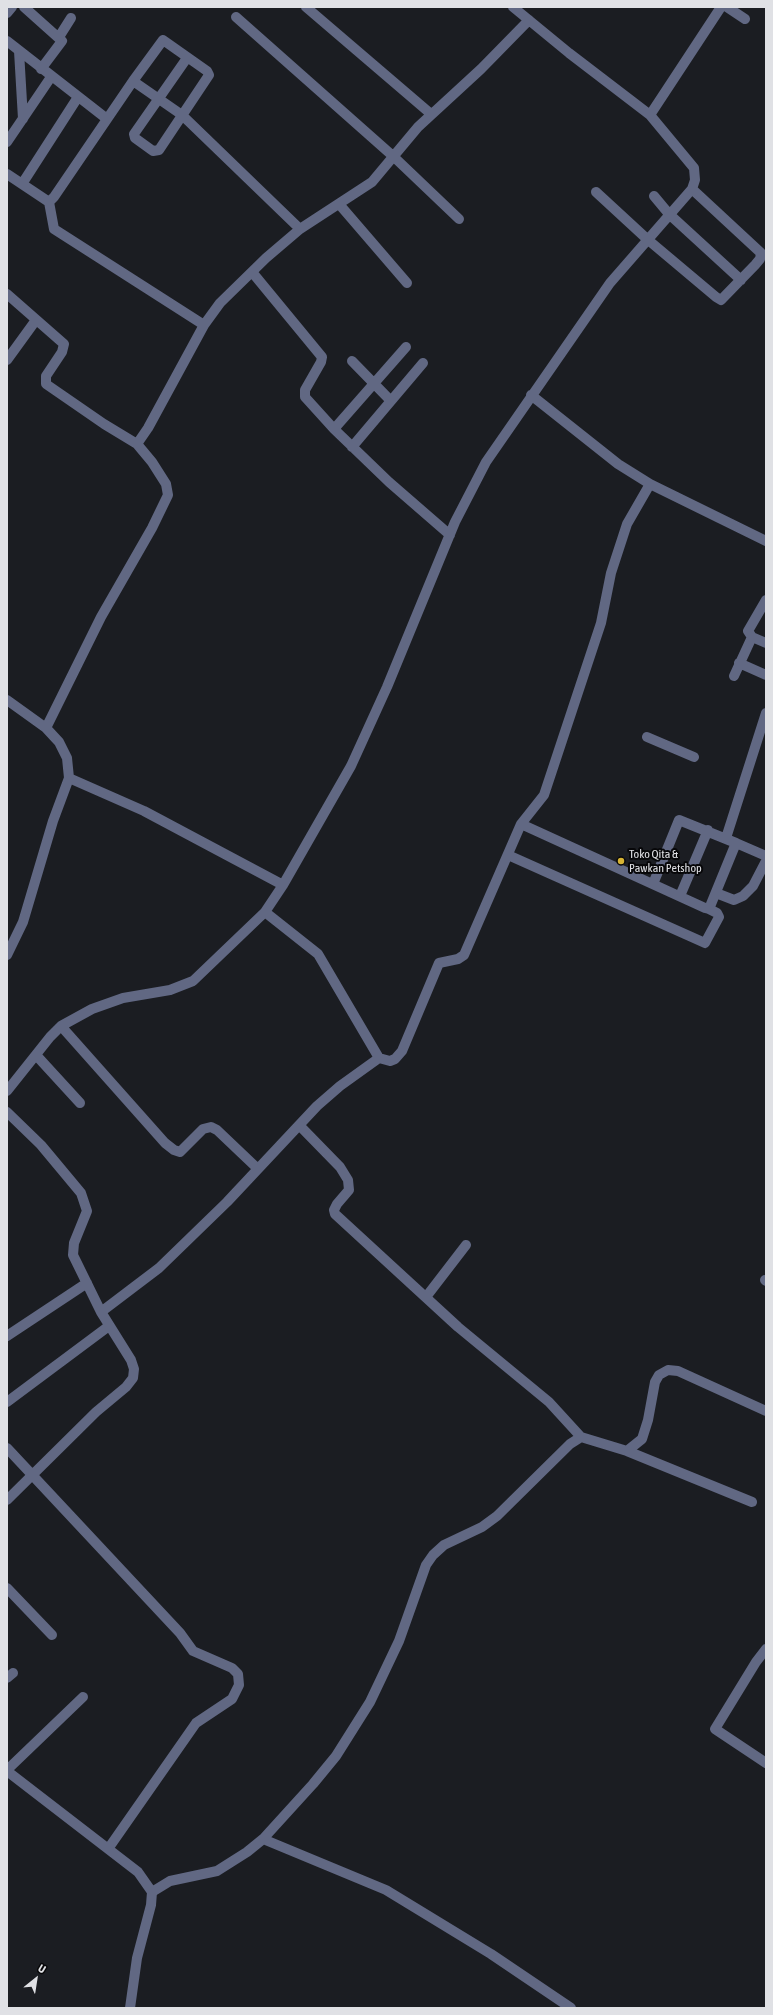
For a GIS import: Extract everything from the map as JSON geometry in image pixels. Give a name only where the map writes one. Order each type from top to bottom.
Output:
[{"type":"street","points":[[7,13],[12,7]]},
{"type":"street","points":[[24,7],[62,40],[61,44],[41,69]]},
{"type":"street","points":[[306,7],[431,114]]},
{"type":"street","points":[[7,1090],[61,1026],[92,1009],[123,998],[170,990],[193,981],[265,912],[283,885],[351,766],[387,688],[450,535],[486,462],[610,283],[692,189],[695,180],[694,168],[650,115],[569,53],[513,7]]},
{"type":"street","points":[[650,115],[721,7]]},
{"type":"street","points":[[727,7],[745,19]]},
{"type":"street","points":[[236,17],[394,157],[459,219]]},
{"type":"street","points":[[59,37],[71,18]]},
{"type":"street","points":[[137,444],[148,428],[204,325],[220,303],[300,229],[372,182],[418,127],[481,69],[529,20]]},
{"type":"street","points":[[49,202],[54,197],[133,81],[163,40],[208,73],[209,75],[156,151],[135,138],[135,132],[187,58]]},
{"type":"street","points":[[7,41],[51,77],[107,119]]},
{"type":"street","points":[[19,51],[23,119]]},
{"type":"street","points":[[7,142],[51,77]]},
{"type":"street","points":[[133,81],[182,115],[300,229]]},
{"type":"street","points":[[22,184],[78,97]]},
{"type":"street","points":[[7,174],[49,202],[54,229],[204,325]]},
{"type":"street","points":[[596,192],[647,239],[718,300],[723,299],[760,259],[761,253],[692,189]]},
{"type":"street","points":[[654,196],[669,214],[740,280]]},
{"type":"street","points":[[339,204],[407,283]]},
{"type":"street","points":[[252,272],[322,357],[321,362],[305,390],[305,395],[334,429],[352,447],[389,482],[450,535]]},
{"type":"street","points":[[8,299],[36,320],[64,347],[46,376],[46,384],[104,424],[137,444],[152,462],[166,484],[168,495],[152,528],[101,617],[46,728]]},
{"type":"street","points":[[7,360],[36,320]]},
{"type":"street","points":[[334,429],[406,347]]},
{"type":"street","points":[[352,361],[391,401]]},
{"type":"street","points":[[352,447],[423,363]]},
{"type":"street","points":[[531,395],[618,464],[650,484],[766,542]]},
{"type":"street","points":[[265,912],[318,954],[379,1058],[390,1061],[395,1060],[402,1051],[439,963],[458,959],[464,955],[521,824],[544,795],[601,623],[611,573],[627,524],[650,484]]},
{"type":"street","points":[[766,600],[748,631],[752,637],[766,643]]},
{"type":"street","points":[[734,676],[752,637]]},
{"type":"street","points":[[739,663],[766,676]]},
{"type":"street","points":[[7,700],[46,728],[59,742],[66,758],[69,778],[53,821],[24,922],[7,955]]},
{"type":"street","points":[[726,838],[766,713]]},
{"type":"street","points":[[647,737],[694,757]]},
{"type":"street","points":[[69,778],[144,811],[283,885]]},
{"type":"street","points":[[653,884],[679,820],[708,830],[766,856]]},
{"type":"street","points":[[508,854],[705,943],[719,917],[717,913],[709,909],[521,824]]},
{"type":"street","points":[[680,896],[708,830]]},
{"type":"street","points":[[709,909],[736,843]]},
{"type":"street","points":[[716,893],[734,900],[743,896],[753,886],[766,861]]},
{"type":"street","points":[[61,1026],[165,1143],[174,1150],[180,1152],[203,1129],[211,1127],[217,1130],[258,1169]]},
{"type":"street","points":[[36,1055],[80,1104]]},
{"type":"street","points":[[101,1312],[159,1268],[227,1202],[300,1126],[317,1106],[340,1086],[379,1058]]},
{"type":"street","points":[[7,1112],[41,1145],[81,1193],[86,1205],[86,1216],[73,1249],[74,1255],[101,1312],[133,1365],[133,1378],[126,1387],[96,1412],[33,1476],[7,1500]]},
{"type":"street","points":[[300,1126],[340,1167],[348,1180],[349,1190],[336,1204],[334,1210],[335,1214],[458,1327],[549,1402],[581,1437],[627,1451],[752,1502]]},
{"type":"street","points":[[426,1297],[466,1245]]},
{"type":"street","points":[[7,1336],[87,1283]]},
{"type":"street","points":[[7,1402],[110,1326]]},
{"type":"street","points":[[627,1451],[642,1439],[648,1420],[655,1382],[659,1375],[668,1370],[678,1371],[766,1411]]},
{"type":"street","points":[[152,1892],[170,1881],[217,1871],[247,1852],[263,1839],[313,1784],[336,1756],[370,1702],[399,1640],[426,1565],[433,1555],[444,1545],[482,1527],[497,1516],[570,1444],[581,1437]]},
{"type":"street","points":[[7,1448],[180,1634],[193,1651],[232,1668],[238,1674],[239,1685],[232,1699],[196,1723],[108,1848]]},
{"type":"street","points":[[7,1588],[52,1635]]},
{"type":"street","points":[[766,1649],[756,1662],[715,1729],[766,1763]]},
{"type":"street","points":[[83,1697],[7,1771],[138,1872],[152,1892],[151,1905],[137,1958],[130,2008]]},
{"type":"street","points":[[263,1839],[386,1890],[492,1954],[571,2008]]},
{"type":"place","name":"Toko Qita & Pawkan Petshop","points":[[621,861]]}]
